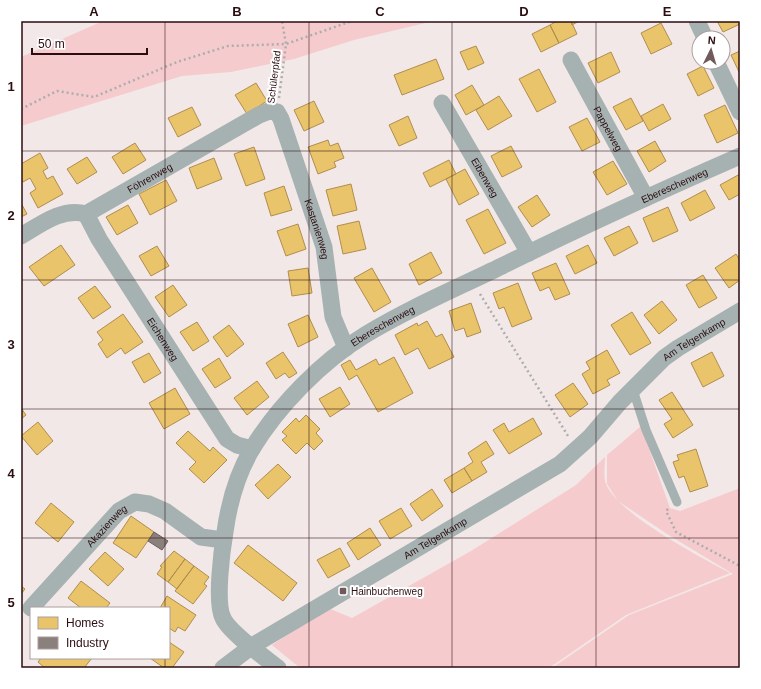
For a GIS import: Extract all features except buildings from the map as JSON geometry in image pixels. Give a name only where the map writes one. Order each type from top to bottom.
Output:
[{"type":"street","name":"Pappelweg","points":[[571,60],[646,198]]},
{"type":"street","points":[[720,70],[740,112]]},
{"type":"street","name":"Eibenweg","points":[[442,103],[529,253]]},
{"type":"street","name":"Föhrenweg","points":[[86,214],[259,115],[269,112],[277,112]]},
{"type":"street","name":"Kastanienweg","points":[[277,112],[282,119],[324,247],[333,317],[346,348]]},
{"type":"street","name":"Ebereschenweg","points":[[252,646],[230,628],[223,620],[220,611],[223,540],[234,489],[252,449],[279,412],[302,388],[346,348],[394,319],[529,253],[740,156]]},
{"type":"street","points":[[21,236],[64,213],[76,211],[86,214]]},
{"type":"street","name":"Eichenweg","points":[[86,214],[99,239],[227,439],[237,445],[252,449]]},
{"type":"street","name":"Am Telgenkamp","points":[[223,668],[252,646],[560,464],[576,450],[664,358],[740,311]]},
{"type":"street","name":"Akazienweg","points":[[32,607],[119,511],[135,502],[149,504],[165,511],[200,537],[223,540]]},
{"type":"street","name":"Akazienweg","points":[[21,619],[30,609]]},
{"type":"street","points":[[252,646],[278,668]]},
{"type":"lane","points":[[633,390],[646,430],[677,502]]},
{"type":"path","name":"Schülerpfad","points":[[277,112],[286,44],[282,21]]},
{"type":"path","points":[[21,109],[57,91],[94,97],[177,62],[228,46],[286,44],[352,21]]},
{"type":"path","points":[[472,281],[576,450]]},
{"type":"path","points":[[677,502],[666,511],[676,532],[740,566]]},
{"type":"shaded area","points":[[103,21],[434,21],[354,40],[294,59],[231,72],[182,76],[21,126],[21,57]]},
{"type":"shaded area","points":[[641,426],[670,508],[680,511],[740,488],[740,668],[552,668],[629,615],[733,574],[667,534],[618,501],[607,484],[607,455]]},
{"type":"shaded area","points":[[605,457],[604,474],[606,484],[614,496],[626,508],[661,534],[730,573],[626,615],[549,668],[300,668],[272,645],[328,608],[352,618],[471,551],[576,485]]},
{"type":"place","name":"Hainbuchenweg","points":[[343,591]]}]
